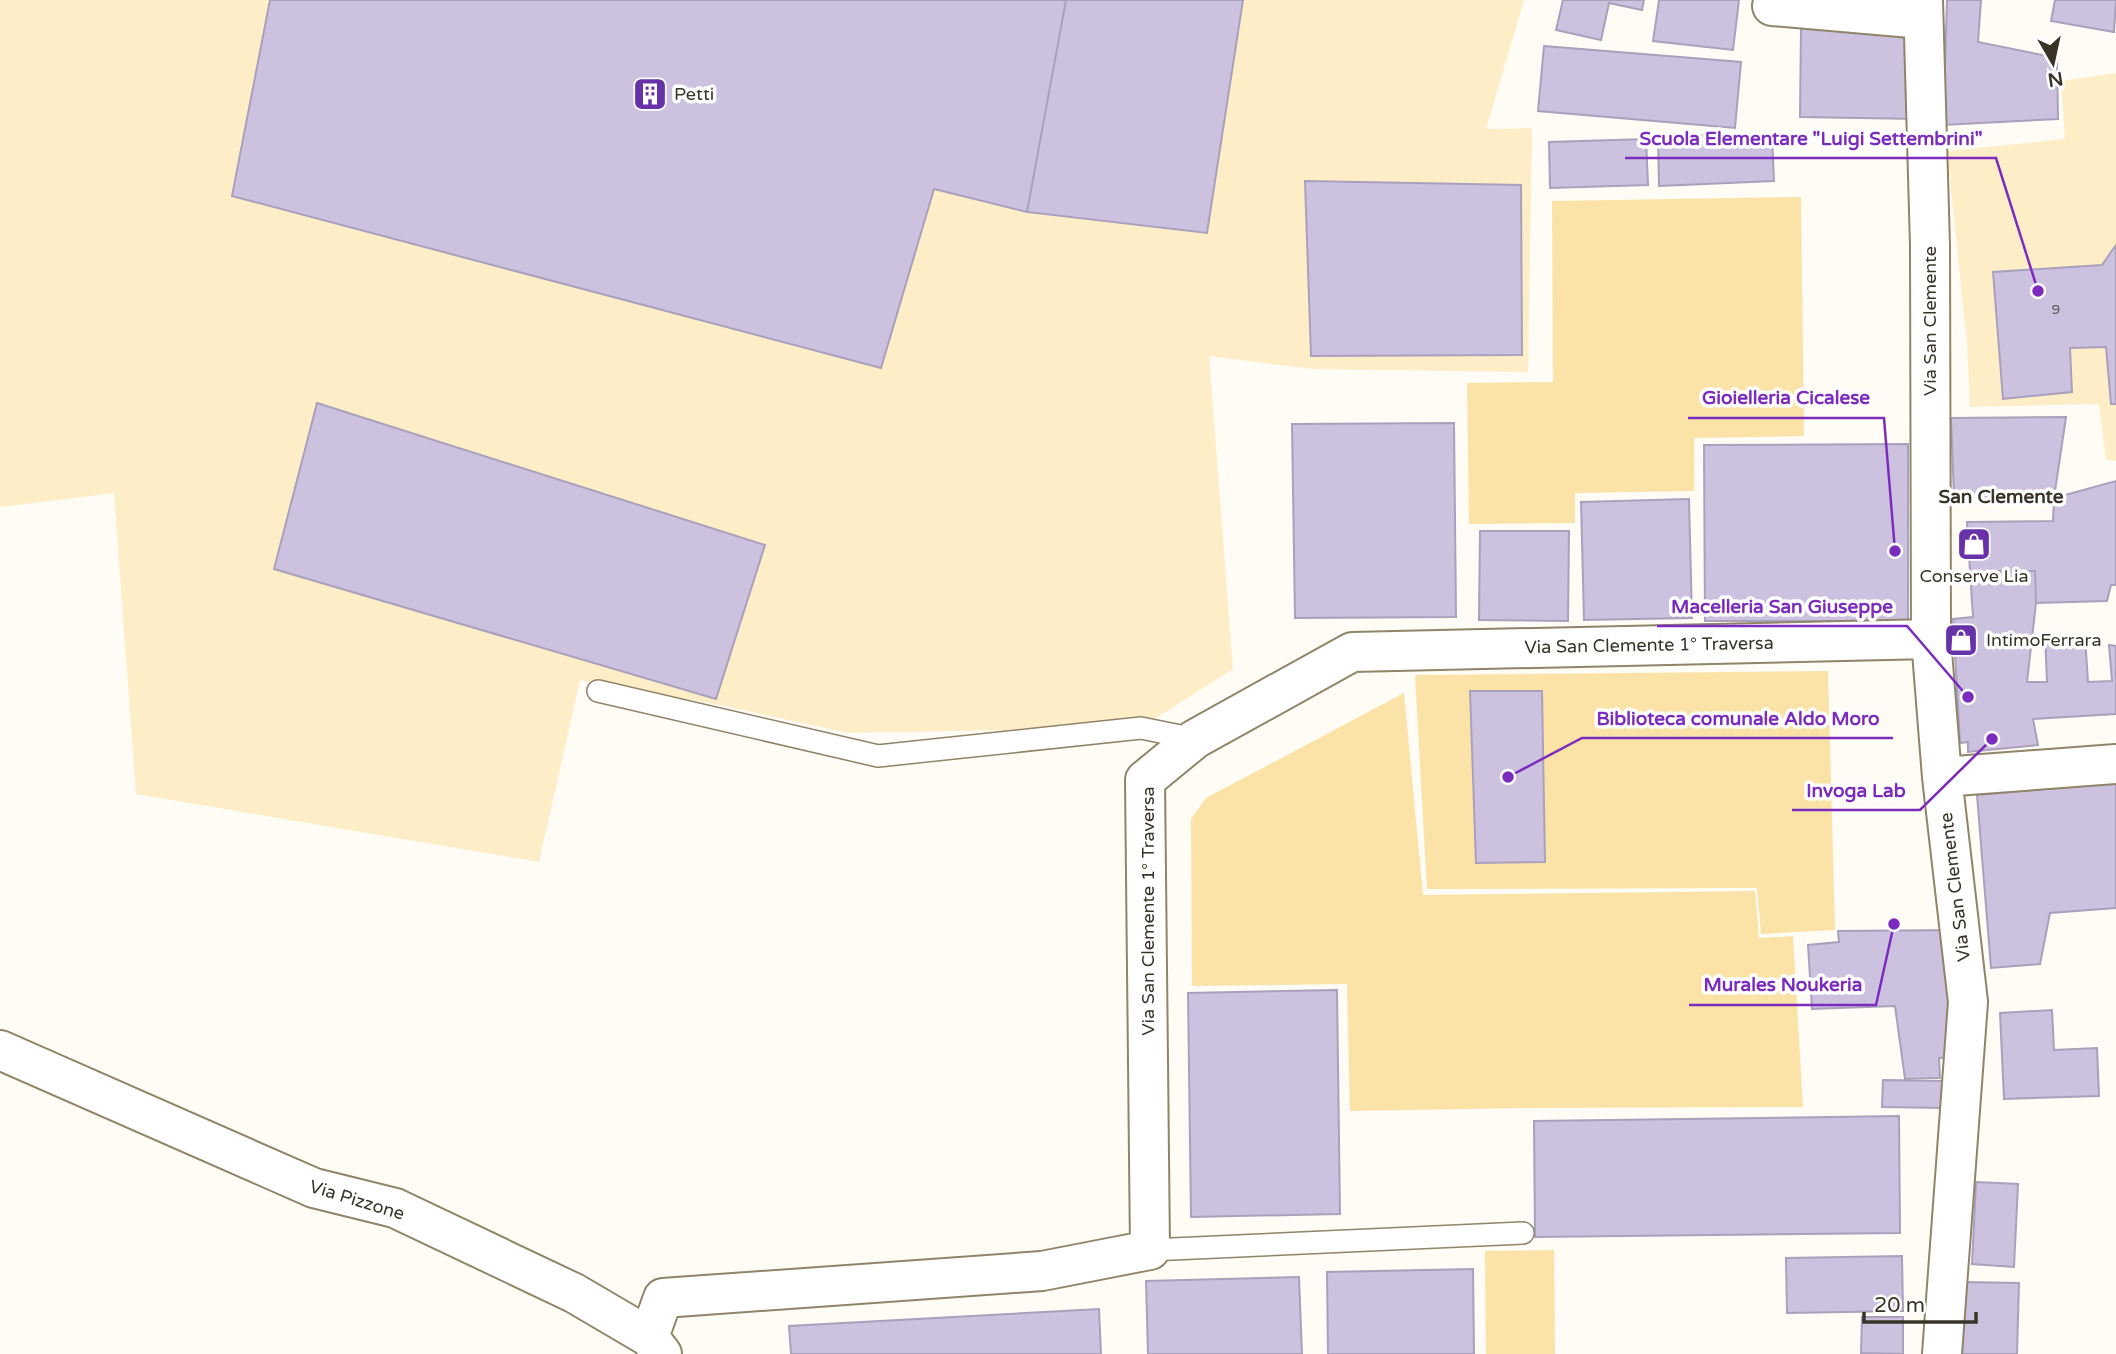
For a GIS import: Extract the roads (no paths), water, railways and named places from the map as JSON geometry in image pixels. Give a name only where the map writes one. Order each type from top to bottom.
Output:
[{"type":"street","points":[[1775,0],[1772,6],[1923,9]]},
{"type":"street","name":"Via San Clemente","points":[[1923,9],[1930,246],[1931,639],[1942,777],[1968,1002],[1942,1354]]},
{"type":"street","name":"Via San Clemente 1° Traversa","points":[[1150,1250],[1145,780],[1195,739],[1352,652],[1931,639]]},
{"type":"street","points":[[1942,777],[2116,764]]},
{"type":"street","name":"Via Pizzone","points":[[0,1050],[314,1188],[395,1208],[574,1293],[656,1345]]},
{"type":"street","points":[[656,1345],[663,1298],[1042,1271],[1150,1250]]},
{"type":"lane","points":[[598,691],[878,756],[1141,728],[1195,739]]},
{"type":"lane","points":[[1150,1250],[1523,1233]]},
{"type":"place","name":"Petti","points":[[650,94]]},
{"type":"place","name":"Scuola Elementare \"Luigi Settembrini\"","points":[[2038,291]]},
{"type":"place","name":"Conserve Lia","points":[[1974,544]]},
{"type":"place","name":"Gioielleria Cicalese","points":[[1895,551]]},
{"type":"place","name":"IntimoFerrara","points":[[1961,640]]},
{"type":"place","name":"Macelleria San Giuseppe","points":[[1968,697]]},
{"type":"place","name":"Invoga Lab","points":[[1992,739]]},
{"type":"place","name":"Biblioteca comunale Aldo Moro","points":[[1508,777]]},
{"type":"place","name":"Murales Noukeria","points":[[1894,924]]},
{"type":"district","name":"San Clemente","points":[[2001,496]]}]
